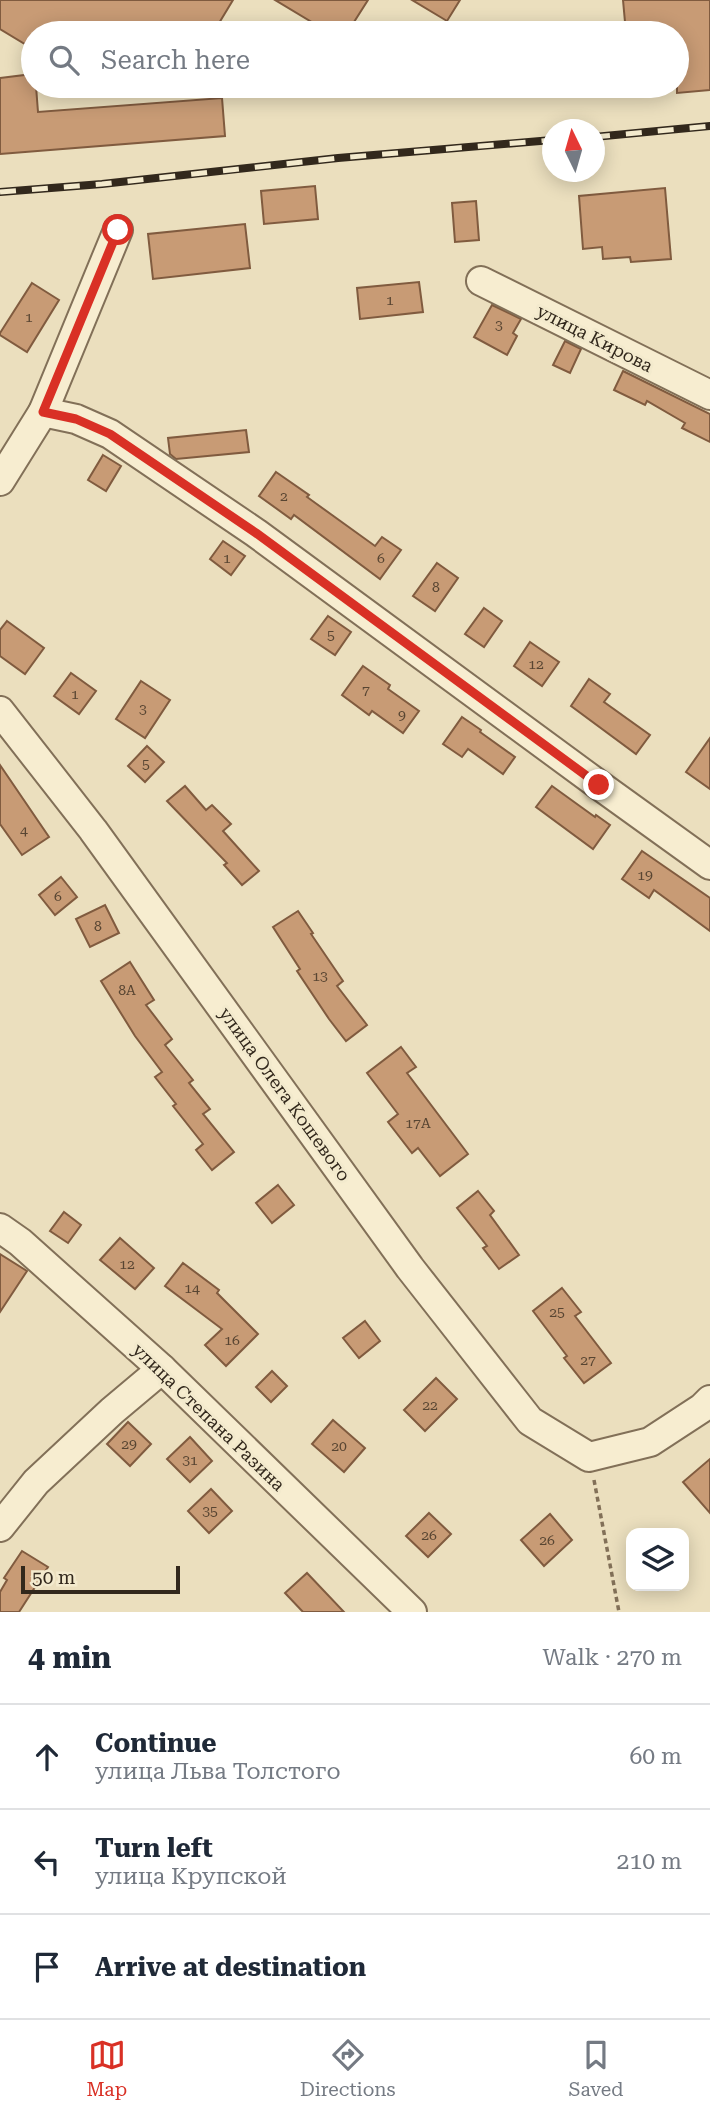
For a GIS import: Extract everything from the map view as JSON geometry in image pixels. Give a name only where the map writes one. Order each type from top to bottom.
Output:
[{"type":"street","points":[[0,481],[43,412],[118,230]]},
{"type":"street","name":"улица Кирова","points":[[481,281],[710,395]]},
{"type":"street","points":[[43,412],[76,419],[110,434],[245,525],[710,864]]},
{"type":"street","name":"улица Олега Кошевого","points":[[0,711],[93,830],[410,1268],[530,1421],[589,1457]]},
{"type":"street","name":"улица Степана Разина","points":[[0,1228],[20,1242],[162,1369],[412,1612]]},
{"type":"street","points":[[0,1527],[36,1482],[112,1411],[162,1369]]},
{"type":"street","points":[[589,1457],[650,1442],[710,1400]]},
{"type":"path","points":[[589,1457],[619,1612]]},
{"type":"building","points":[[0,0],[233,0],[220,21],[21,21],[21,42],[0,29]]},
{"type":"building","points":[[275,0],[368,0],[355,21],[310,21]]},
{"type":"building","points":[[412,0],[460,0],[447,21]]},
{"type":"building","points":[[623,0],[710,0],[710,90],[689,92],[689,21],[625,21]]},
{"type":"building","points":[[21,75],[21,98],[37,98],[38,112],[222,98],[225,136],[0,154],[0,78]]},
{"type":"building","points":[[315,186],[318,219],[264,224],[261,191]]},
{"type":"building","points":[[665,188],[671,259],[631,262],[630,257],[603,259],[602,247],[583,249],[579,196]]},
{"type":"building","points":[[476,201],[479,240],[455,242],[452,203]]},
{"type":"building","points":[[245,224],[250,268],[153,279],[148,234]]},
{"type":"building","points":[[419,282],[423,312],[360,319],[357,288]]},
{"type":"building","points":[[32,283],[59,300],[27,352],[0,333]]},
{"type":"building","points":[[492,305],[521,319],[513,333],[517,336],[507,355],[474,337]]},
{"type":"building","points":[[565,341],[581,349],[570,373],[553,365]]},
{"type":"building","points":[[623,371],[710,414],[710,442],[682,428],[685,423],[647,401],[645,405],[614,390]]},
{"type":"building","points":[[246,430],[249,452],[176,459],[170,454],[168,438]]},
{"type":"building","points":[[103,455],[121,466],[106,491],[88,480]]},
{"type":"building","points":[[276,472],[375,546],[382,537],[401,550],[380,579],[294,515],[291,519],[259,496]]},
{"type":"building","points":[[223,541],[245,556],[231,575],[210,559]]},
{"type":"building","points":[[437,563],[458,578],[435,611],[413,596]]},
{"type":"building","points":[[484,608],[502,621],[484,647],[465,634]]},
{"type":"building","points":[[328,616],[351,632],[335,655],[311,639]]},
{"type":"building","points":[[7,621],[44,648],[25,674],[0,656],[0,630]]},
{"type":"building","points":[[530,642],[559,662],[542,686],[514,666]]},
{"type":"building","points":[[363,666],[390,685],[388,689],[419,711],[403,733],[372,711],[369,715],[342,695]]},
{"type":"building","points":[[71,673],[96,691],[79,714],[54,696]]},
{"type":"building","points":[[589,679],[610,694],[604,702],[650,735],[636,754],[571,706]]},
{"type":"building","points":[[141,681],[170,700],[145,738],[116,719]]},
{"type":"building","points":[[462,717],[515,757],[503,774],[468,749],[462,757],[443,744]]},
{"type":"building","points":[[710,738],[710,789],[686,772]]},
{"type":"building","points":[[147,746],[164,762],[145,782],[128,766]]},
{"type":"building","points":[[0,765],[49,837],[22,855],[0,824]]},
{"type":"building","points":[[185,786],[206,810],[212,805],[231,824],[223,831],[259,871],[242,885],[224,865],[227,863],[167,801]]},
{"type":"building","points":[[552,786],[610,825],[593,849],[536,807]]},
{"type":"building","points":[[642,851],[710,898],[710,931],[654,890],[649,898],[622,879]]},
{"type":"building","points":[[61,877],[77,897],[55,915],[39,895]]},
{"type":"building","points":[[105,905],[119,933],[90,947],[76,919]]},
{"type":"building","points":[[298,911],[343,981],[337,986],[367,1025],[346,1041],[297,971],[300,969],[273,927]]},
{"type":"building","points":[[130,962],[154,1000],[146,1005],[172,1039],[165,1045],[193,1080],[189,1083],[210,1109],[203,1114],[234,1152],[212,1170],[196,1150],[203,1144],[173,1106],[176,1104],[155,1077],[162,1072],[135,1036],[101,981]]},
{"type":"building","points":[[401,1047],[416,1067],[407,1073],[468,1154],[440,1176],[418,1148],[412,1153],[388,1122],[398,1114],[367,1073]]},
{"type":"building","points":[[278,1185],[294,1205],[272,1223],[256,1203]]},
{"type":"building","points":[[478,1191],[494,1211],[490,1215],[519,1255],[499,1269],[483,1248],[487,1246],[457,1208]]},
{"type":"building","points":[[64,1212],[81,1225],[68,1243],[50,1231]]},
{"type":"building","points":[[120,1238],[154,1268],[135,1289],[100,1260]]},
{"type":"building","points":[[0,1254],[27,1271],[0,1312]]},
{"type":"building","points":[[183,1263],[219,1290],[217,1293],[258,1334],[226,1366],[205,1345],[222,1329],[165,1286]]},
{"type":"building","points":[[562,1288],[581,1312],[575,1316],[611,1363],[584,1383],[533,1311]]},
{"type":"building","points":[[365,1321],[380,1341],[359,1358],[343,1338]]},
{"type":"building","points":[[272,1371],[287,1386],[271,1402],[256,1387]]},
{"type":"building","points":[[436,1378],[457,1399],[425,1431],[404,1410]]},
{"type":"building","points":[[333,1420],[365,1448],[344,1472],[312,1444]]},
{"type":"building","points":[[128,1422],[151,1444],[130,1466],[107,1444]]},
{"type":"building","points":[[190,1437],[212,1461],[190,1482],[167,1459]]},
{"type":"building","points":[[710,1459],[710,1513],[683,1482]]},
{"type":"building","points":[[211,1489],[232,1511],[209,1533],[188,1511]]},
{"type":"building","points":[[429,1513],[451,1534],[428,1557],[406,1536]]},
{"type":"building","points":[[550,1514],[572,1540],[544,1566],[521,1540]]},
{"type":"building","points":[[22,1551],[48,1567],[19,1612],[0,1612],[0,1592],[7,1580],[4,1578]]},
{"type":"building","points":[[307,1573],[344,1612],[303,1612],[285,1593]]},
{"type":"railway","points":[[605,136],[710,126]]},
{"type":"railway","points":[[0,192],[542,141]]},
{"type":"route","points":[[118,230],[43,412],[76,419],[110,434],[256,533],[599,785]]}]
